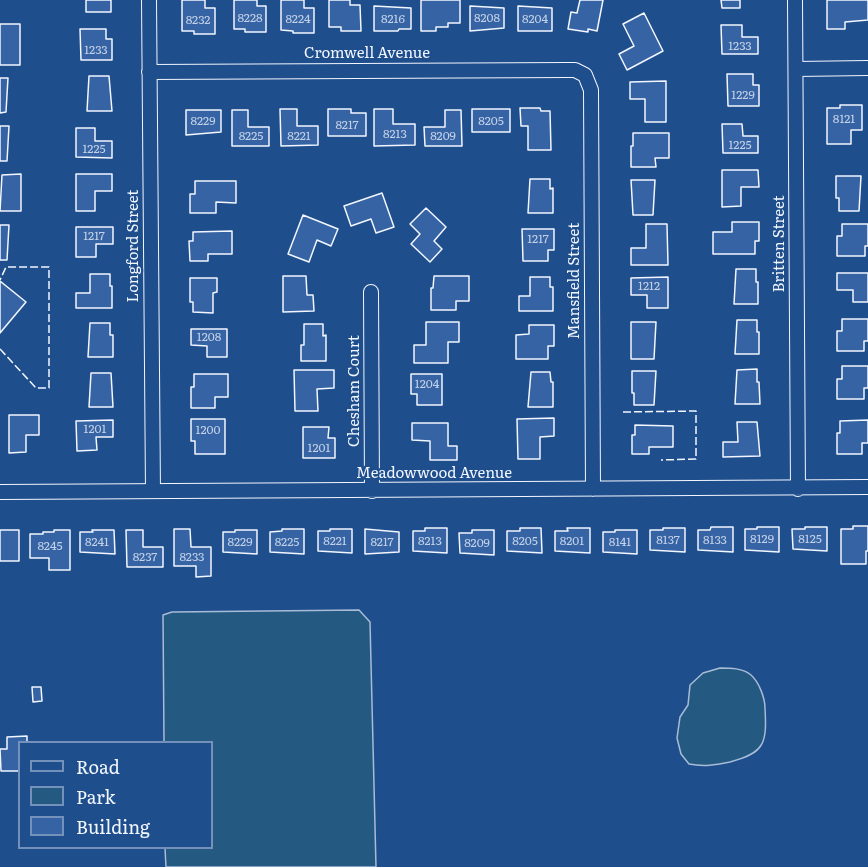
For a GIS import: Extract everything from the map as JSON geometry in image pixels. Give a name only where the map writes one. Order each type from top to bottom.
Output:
[{"type":"street","name":"Longford Street","points":[[149,0],[153,491]]},
{"type":"street","name":"Britten Street","points":[[795,0],[798,489]]},
{"type":"street","points":[[796,69],[868,68]]},
{"type":"street","name":"Cromwell Avenue","points":[[149,72],[575,70],[585,75]]},
{"type":"street","name":"Mansfield Street","points":[[585,75],[591,90],[593,489]]},
{"type":"street","name":"Chesham Court","points":[[371,292],[372,491]]},
{"type":"street","name":"Meadowwood Avenue","points":[[0,492],[868,487]]},
{"type":"green space","points":[[359,610],[370,622],[376,867],[166,867],[165,849],[213,849],[213,741],[164,741],[163,615],[172,612]]},
{"type":"green space","points":[[720,668],[744,671],[757,682],[765,704],[764,738],[757,750],[742,759],[714,765],[689,764],[681,754],[677,738],[680,717],[688,705],[690,685],[703,673]]},
{"type":"building","points":[[86,0],[111,0],[111,12],[86,12]]},
{"type":"building","points":[[182,0],[205,0],[205,8],[215,8],[215,34],[194,34],[194,31],[182,31]]},
{"type":"building","points":[[234,0],[257,0],[257,6],[266,6],[266,32],[245,32],[245,29],[234,29]]},
{"type":"building","points":[[281,0],[304,0],[304,8],[314,8],[314,33],[293,33],[293,31],[281,30]]},
{"type":"building","points":[[329,0],[350,0],[350,5],[360,5],[361,31],[341,31],[341,27],[329,27]]},
{"type":"building","points":[[421,0],[460,0],[460,23],[448,23],[448,27],[436,27],[436,31],[421,31]]},
{"type":"building","points":[[580,0],[603,0],[597,31],[568,29],[571,12],[577,13]]},
{"type":"building","points":[[721,0],[740,0],[740,8],[722,8]]},
{"type":"building","points":[[827,0],[868,0],[868,20],[845,22],[845,29],[827,29]]},
{"type":"building","points":[[374,6],[411,8],[411,29],[374,31]]},
{"type":"building","points":[[470,6],[504,8],[504,28],[470,31]]},
{"type":"building","points":[[518,6],[552,8],[552,31],[518,31]]},
{"type":"building","points":[[644,13],[663,51],[627,70],[619,54],[634,46],[623,24]]},
{"type":"building","points":[[0,24],[20,24],[20,65],[0,65]]},
{"type":"building","points":[[721,25],[742,25],[742,37],[758,37],[758,54],[722,54]]},
{"type":"building","points":[[80,29],[106,29],[106,39],[112,39],[112,60],[81,60]]},
{"type":"building","points":[[727,74],[753,74],[753,85],[759,85],[759,106],[728,106]]},
{"type":"building","points":[[89,76],[109,76],[112,111],[87,111]]},
{"type":"building","points":[[0,78],[8,78],[6,112],[0,113]]},
{"type":"building","points":[[666,81],[666,122],[645,122],[645,99],[630,99],[630,82]]},
{"type":"building","points":[[840,105],[862,105],[862,130],[851,130],[851,144],[827,144],[827,108],[840,108]]},
{"type":"building","points":[[520,108],[540,108],[541,111],[550,111],[551,150],[528,150],[528,126],[521,126]]},
{"type":"building","points":[[280,109],[297,109],[297,126],[318,126],[318,145],[281,146]]},
{"type":"building","points":[[328,109],[351,109],[351,113],[366,113],[366,136],[328,136]]},
{"type":"building","points":[[374,109],[393,109],[393,124],[415,124],[415,145],[374,146]]},
{"type":"building","points":[[472,109],[510,109],[510,132],[472,132]]},
{"type":"building","points":[[186,110],[221,110],[221,132],[186,135]]},
{"type":"building","points":[[232,110],[248,110],[248,127],[269,127],[269,146],[232,146]]},
{"type":"building","points":[[445,110],[461,110],[462,146],[425,146],[424,127],[445,127]]},
{"type":"building","points":[[722,124],[742,124],[743,136],[758,136],[758,153],[723,153]]},
{"type":"building","points":[[0,126],[9,126],[7,161],[0,161]]},
{"type":"building","points":[[76,128],[95,128],[95,141],[112,141],[112,158],[76,157]]},
{"type":"building","points":[[633,133],[669,133],[669,158],[655,158],[656,167],[631,167]]},
{"type":"building","points":[[722,170],[758,170],[759,187],[741,187],[741,206],[722,207]]},
{"type":"building","points":[[21,174],[21,211],[0,211],[2,175]]},
{"type":"building","points":[[76,174],[112,174],[112,191],[95,191],[95,211],[76,211]]},
{"type":"building","points":[[836,176],[861,176],[859,211],[839,211],[839,198],[836,198]]},
{"type":"building","points":[[530,179],[550,179],[550,189],[553,188],[553,213],[528,213]]},
{"type":"building","points":[[631,180],[655,180],[653,215],[633,215]]},
{"type":"building","points":[[195,181],[236,181],[236,203],[216,202],[216,213],[190,213],[190,194],[195,194]]},
{"type":"building","points":[[382,193],[394,227],[376,233],[371,219],[351,226],[344,206]]},
{"type":"building","points":[[426,208],[446,227],[434,241],[442,249],[430,262],[411,244],[420,234],[410,224]]},
{"type":"building","points":[[303,215],[338,229],[331,246],[317,240],[309,262],[288,254]]},
{"type":"building","points":[[732,222],[759,222],[759,241],[755,241],[755,254],[713,254],[713,232],[732,232]]},
{"type":"building","points":[[646,224],[667,224],[668,265],[631,265],[631,248],[646,248]]},
{"type":"building","points":[[842,224],[868,224],[868,246],[865,246],[865,256],[837,256],[837,236],[842,236]]},
{"type":"building","points":[[0,225],[9,225],[7,260],[0,260]]},
{"type":"building","points":[[76,227],[113,227],[113,244],[96,244],[96,257],[76,257]]},
{"type":"building","points":[[522,229],[554,229],[554,250],[548,250],[548,261],[523,261]]},
{"type":"building","points":[[232,231],[232,254],[208,254],[208,261],[190,261],[189,241],[193,241],[193,232]]},
{"type":"building","points":[[736,269],[756,269],[758,304],[734,304]]},
{"type":"building","points":[[837,273],[868,273],[868,302],[853,302],[853,290],[837,290]]},
{"type":"building","points":[[90,274],[110,274],[112,308],[76,308],[76,293],[90,293]]},
{"type":"building","points":[[283,276],[306,276],[307,295],[313,295],[314,311],[283,312]]},
{"type":"building","points":[[434,276],[469,276],[469,301],[456,301],[456,310],[431,310],[431,288],[433,288]]},
{"type":"building","points":[[530,277],[550,277],[550,287],[553,287],[553,311],[519,311],[519,296],[530,296]]},
{"type":"building","points":[[668,277],[668,308],[647,308],[647,295],[631,295],[631,278]]},
{"type":"building","points":[[190,278],[217,278],[217,292],[213,293],[213,313],[193,312],[193,302],[190,302]]},
{"type":"building","points":[[0,281],[26,302],[0,333]]},
{"type":"building","points":[[842,319],[868,319],[868,341],[864,341],[864,351],[837,351],[837,331],[842,331]]},
{"type":"building","points":[[737,320],[757,320],[759,354],[735,354]]},
{"type":"building","points":[[426,322],[459,322],[459,342],[448,342],[448,363],[414,363],[414,345],[426,345]]},
{"type":"building","points":[[631,322],[656,322],[654,359],[631,359]]},
{"type":"building","points":[[90,323],[110,323],[110,335],[113,335],[113,357],[88,357]]},
{"type":"building","points":[[304,324],[323,324],[323,336],[326,335],[326,361],[301,361]]},
{"type":"building","points":[[529,325],[554,325],[554,346],[548,346],[548,359],[516,359],[516,335],[529,334]]},
{"type":"building","points":[[191,329],[227,329],[227,357],[207,357],[207,346],[191,345]]},
{"type":"building","points":[[842,366],[868,366],[868,388],[864,388],[864,399],[837,399],[837,379],[842,379]]},
{"type":"building","points":[[757,369],[760,404],[735,404],[737,370]]},
{"type":"building","points":[[294,370],[334,370],[334,388],[317,389],[318,411],[295,411]]},
{"type":"building","points":[[632,371],[656,371],[654,405],[634,405]]},
{"type":"building","points":[[531,372],[550,372],[551,382],[553,382],[553,407],[528,407]]},
{"type":"building","points":[[91,373],[111,373],[113,407],[89,407]]},
{"type":"building","points":[[194,374],[228,374],[228,397],[215,397],[215,408],[191,408],[191,387],[194,387]]},
{"type":"building","points":[[411,374],[442,374],[442,405],[417,405],[417,394],[411,394]]},
{"type":"building","points":[[9,415],[39,415],[39,435],[26,435],[26,452],[9,453]]},
{"type":"building","points":[[554,418],[554,436],[540,437],[540,459],[518,459],[517,419]]},
{"type":"building","points":[[191,419],[225,419],[225,454],[195,454],[195,441],[191,441]]},
{"type":"building","points":[[113,420],[113,437],[96,437],[97,450],[77,451],[76,421]]},
{"type":"building","points":[[868,420],[868,443],[862,443],[862,454],[837,454],[837,433],[840,433],[840,421]]},
{"type":"building","points":[[737,422],[757,422],[760,456],[723,457],[723,442],[738,442]]},
{"type":"building","points":[[412,423],[448,423],[448,446],[457,446],[457,460],[430,460],[430,441],[412,440]]},
{"type":"building","points":[[635,425],[673,426],[673,447],[649,447],[649,454],[632,454],[632,435],[635,435]]},
{"type":"building","points":[[303,427],[329,427],[328,438],[335,438],[335,458],[303,458]]},
{"type":"building","points":[[853,526],[868,526],[866,564],[841,564],[841,529],[853,529]]},
{"type":"building","points":[[711,527],[733,527],[733,552],[698,550],[698,530],[710,530]]},
{"type":"building","points":[[757,527],[779,527],[779,552],[745,550],[745,529],[757,529]]},
{"type":"building","points":[[805,527],[827,527],[827,551],[793,549],[792,529],[805,529]]},
{"type":"building","points":[[425,528],[447,528],[447,553],[413,551],[413,531],[425,531]]},
{"type":"building","points":[[520,528],[541,528],[542,553],[507,551],[507,531],[520,531]]},
{"type":"building","points":[[567,528],[590,528],[590,553],[555,551],[555,531],[568,531]]},
{"type":"building","points":[[663,528],[685,528],[685,552],[650,550],[650,530],[663,530]]},
{"type":"building","points":[[174,529],[190,529],[191,547],[211,547],[211,576],[196,577],[196,566],[174,566]]},
{"type":"building","points":[[282,529],[304,529],[304,554],[270,552],[270,532],[282,531]]},
{"type":"building","points":[[330,529],[352,529],[352,553],[318,551],[318,531],[330,531]]},
{"type":"building","points":[[365,529],[399,532],[399,552],[365,554]]},
{"type":"building","points":[[0,530],[19,530],[19,561],[0,561]]},
{"type":"building","points":[[54,530],[70,530],[70,570],[49,570],[49,558],[30,558],[30,534],[43,534],[43,532],[54,532]]},
{"type":"building","points":[[92,530],[114,530],[115,554],[80,552],[80,532],[93,532]]},
{"type":"building","points":[[126,530],[143,530],[143,547],[163,547],[163,567],[127,567]]},
{"type":"building","points":[[235,530],[257,530],[257,554],[223,552],[223,532],[235,532]]},
{"type":"building","points":[[472,530],[494,530],[494,555],[460,553],[459,533],[472,533]]},
{"type":"building","points":[[615,530],[637,530],[637,554],[603,552],[603,532],[615,532]]},
{"type":"building","points":[[32,687],[41,687],[42,701],[33,702]]},
{"type":"building","points":[[27,736],[27,741],[18,741],[18,771],[1,771],[0,749],[7,749],[7,737]]},
{"type":"fence","points":[[0,280],[6,267],[49,267],[49,388],[36,388],[0,349]]},
{"type":"fence","points":[[623,412],[696,411],[696,459],[661,460]]}]
